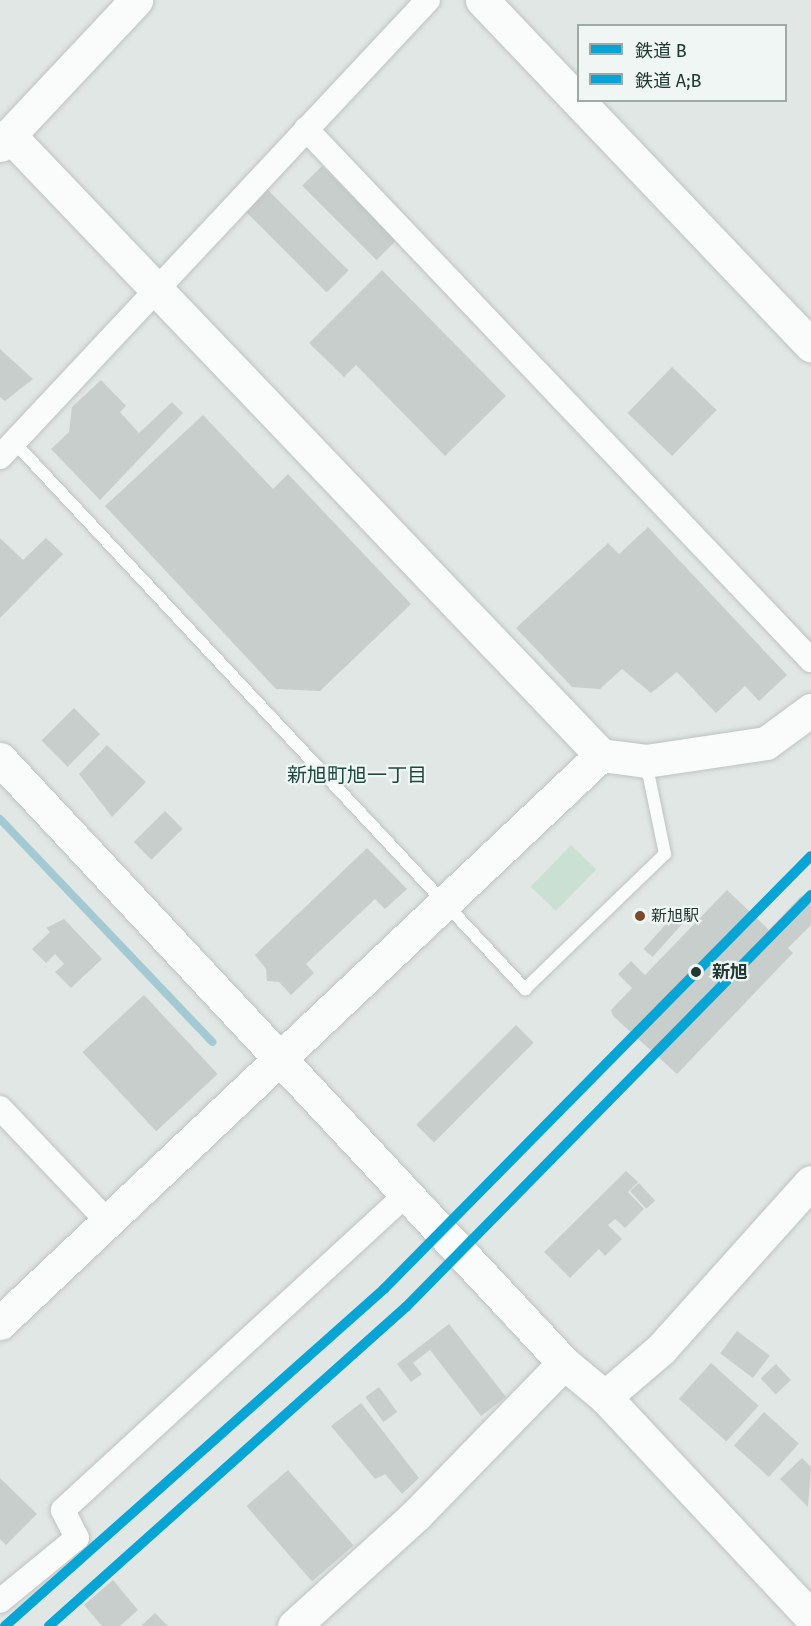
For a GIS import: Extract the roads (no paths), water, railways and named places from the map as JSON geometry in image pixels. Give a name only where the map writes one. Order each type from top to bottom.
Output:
[{"type":"street","points":[[136,0],[5,140],[157,290],[602,755],[646,760],[766,743],[811,710]]},
{"type":"street","points":[[7,449],[428,0]]},
{"type":"street","points":[[482,0],[577,100]]},
{"type":"street","points":[[579,102],[811,346]]},
{"type":"street","points":[[306,129],[811,660]]},
{"type":"street","points":[[0,1323],[447,906],[602,755]]},
{"type":"street","points":[[0,759],[564,1363],[605,1397],[811,1617]]},
{"type":"street","points":[[0,1108],[108,1222]]},
{"type":"street","points":[[605,1397],[661,1349],[811,1182]]},
{"type":"street","points":[[0,1601],[77,1538],[63,1510],[407,1194]]},
{"type":"street","points":[[294,1626],[416,1515],[564,1363]]},
{"type":"lane","points":[[7,449],[525,989],[538,981],[665,854],[646,760]]},
{"type":"waterway","points":[[0,819],[212,1042]]},
{"type":"rail line","name":"B","points":[[5,1626],[384,1289],[811,856]]},
{"type":"rail line","name":"A;B","points":[[49,1626],[406,1307],[811,895]]},
{"type":"place","name":"新旭駅","points":[[640,916]]},
{"type":"place","name":"新旭","points":[[696,972]]},
{"type":"district","name":"新旭町旭一丁目","points":[[357,775]]}]
